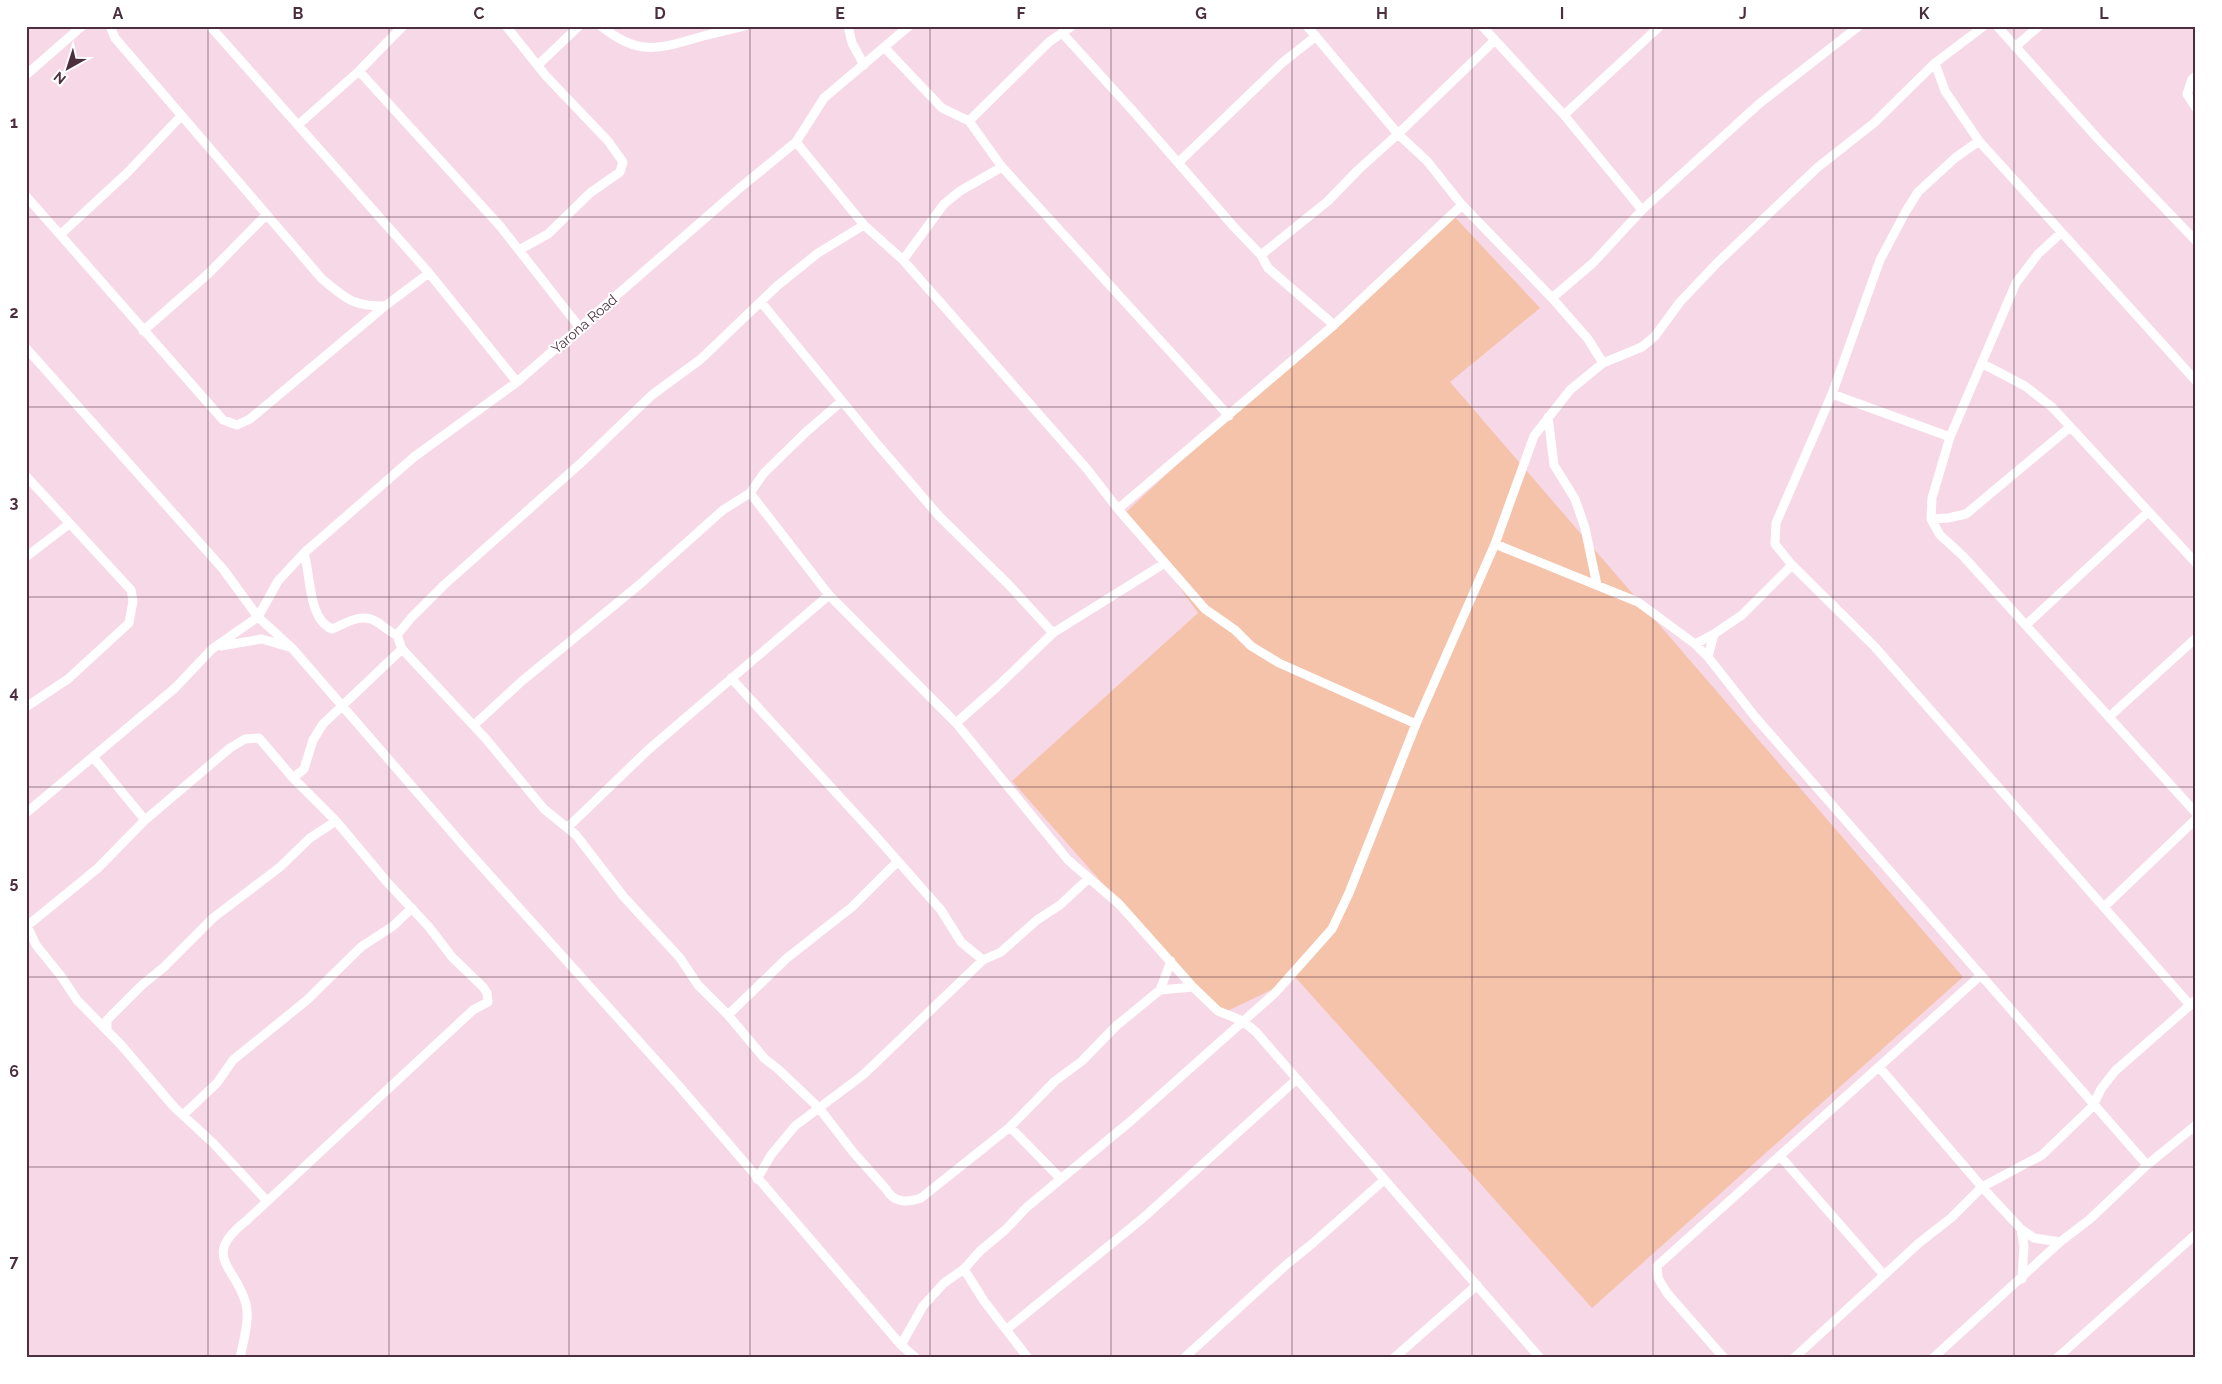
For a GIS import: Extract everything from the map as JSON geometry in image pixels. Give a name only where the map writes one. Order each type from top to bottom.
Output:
[{"type":"street","points":[[26,74],[82,26]]},
{"type":"street","points":[[110,26],[116,38],[181,116],[223,162],[322,279],[347,299],[362,306],[384,306]]},
{"type":"street","points":[[210,26],[429,273],[517,382]]},
{"type":"street","points":[[298,125],[359,71],[403,26]]},
{"type":"street","points":[[506,26],[546,76],[608,141],[623,162],[620,172],[590,193],[548,234],[519,250]]},
{"type":"street","points":[[538,65],[579,26]]},
{"type":"street","points":[[601,26],[627,43],[649,48],[669,47],[746,26]]},
{"type":"street","points":[[848,26],[852,42],[864,65]]},
{"type":"street","name":"Yarona Road","points":[[258,617],[278,581],[304,554],[414,457],[517,382],[741,187],[796,142],[824,98],[908,26]]},
{"type":"street","points":[[969,121],[1049,42],[1072,26]]},
{"type":"street","points":[[1307,26],[1398,134],[1427,161],[1462,205],[1552,298],[1588,339],[1603,362]]},
{"type":"street","points":[[1482,26],[1564,116],[1642,210]]},
{"type":"street","points":[[1564,116],[1660,26]]},
{"type":"street","points":[[1552,298],[1593,263],[1642,210],[1760,103],[1859,26]]},
{"type":"street","points":[[900,1345],[923,1306],[944,1283],[964,1269],[1026,1207],[1132,1120],[1275,993],[1332,929],[1349,893],[1416,724],[1495,544],[1534,436],[1570,390],[1603,362],[1642,347],[1655,336],[1680,302],[1718,262],[1818,167],[1874,123],[1935,63],[1984,26]]},
{"type":"street","points":[[1997,26],[2112,154],[2196,241]]},
{"type":"street","points":[[2015,47],[2039,26]]},
{"type":"street","points":[[1063,34],[1261,255],[1268,268],[1334,325]]},
{"type":"street","points":[[1179,162],[1282,63],[1316,36]]},
{"type":"street","points":[[1261,255],[1328,201],[1495,40]]},
{"type":"street","points":[[884,47],[942,108],[969,121],[1002,167],[1229,416]]},
{"type":"street","points":[[1935,63],[1945,91],[1979,141],[2196,381]]},
{"type":"street","points":[[359,71],[519,250],[580,328]]},
{"type":"street","points":[[2196,76],[2192,79],[2187,94],[2196,108]]},
{"type":"street","points":[[61,234],[128,172],[181,116]]},
{"type":"street","points":[[1794,1358],[1919,1243],[1951,1218],[1982,1187],[2042,1155],[2093,1106],[2101,1089],[2115,1072],[2193,1002],[2104,907],[1874,646],[1792,565],[1774,544],[1776,522],[1832,394],[1880,260],[1918,192],[1955,158],[1979,141]]},
{"type":"street","points":[[796,142],[864,225],[903,260],[1087,469],[1118,509],[1205,609],[1235,630],[1252,646],[1280,663],[1416,724]]},
{"type":"street","points":[[903,260],[944,204],[960,191],[1002,167]]},
{"type":"street","points":[[26,196],[223,420],[237,425],[250,419],[384,306],[429,273]]},
{"type":"street","points":[[1118,509],[1334,325],[1462,205]]},
{"type":"street","points":[[143,331],[208,273],[266,215]]},
{"type":"street","points":[[397,635],[410,618],[444,585],[582,462],[652,395],[701,359],[761,302],[818,253],[864,225]]},
{"type":"street","points":[[2061,233],[2038,254],[2016,283],[1983,364],[1950,437],[1932,498],[1931,518],[1940,536],[1963,556],[2196,813]]},
{"type":"street","points":[[761,302],[939,516],[1010,586],[1053,632]]},
{"type":"street","points":[[26,348],[223,569],[258,617],[292,648],[469,852],[679,1086],[900,1345],[916,1358]]},
{"type":"street","points":[[1983,364],[2025,386],[2052,407],[2069,428],[2196,563]]},
{"type":"street","points":[[1832,394],[1950,437]]},
{"type":"street","points":[[474,725],[522,681],[639,585],[723,510],[750,493],[764,473],[806,432],[842,401]]},
{"type":"street","points":[[1548,417],[1554,465],[1574,499],[1585,528],[1597,586]]},
{"type":"street","points":[[1931,518],[1948,518],[1966,514],[2069,428]]},
{"type":"street","points":[[26,476],[131,590],[132,610],[129,623],[109,642],[68,678],[26,707]]},
{"type":"street","points":[[750,493],[829,595],[956,723],[1068,860],[1119,904],[1193,987],[1218,1011],[1243,1021],[1256,1032],[1540,1358]]},
{"type":"street","points":[[2026,625],[2148,512]]},
{"type":"street","points":[[26,557],[70,524]]},
{"type":"street","points":[[1495,544],[1638,602],[1708,656],[1756,718],[2147,1166]]},
{"type":"street","points":[[304,554],[309,569],[312,596],[318,617],[326,626],[332,629],[356,618],[366,618],[376,621],[397,635],[402,650],[474,725],[535,799],[553,818],[568,827],[623,896],[680,958],[698,985],[728,1015],[765,1059],[819,1108],[834,1129],[891,1196],[909,1202],[921,1198],[1010,1127],[1055,1081],[1082,1061],[1116,1026],[1160,990],[1171,961]]},
{"type":"street","points":[[956,723],[998,686],[1053,632],[1165,563]]},
{"type":"street","points":[[1694,644],[1714,634],[1742,614],[1792,565]]},
{"type":"street","points":[[568,827],[648,750],[829,595]]},
{"type":"street","points":[[26,814],[175,688],[212,649],[258,617]]},
{"type":"street","points":[[1708,656],[1714,634]]},
{"type":"street","points":[[2109,717],[2196,638]]},
{"type":"street","points":[[212,649],[233,643],[262,639],[292,648]]},
{"type":"street","points":[[293,778],[304,769],[313,740],[322,724],[402,650]]},
{"type":"street","points":[[731,678],[830,784],[941,910],[961,942],[983,960]]},
{"type":"street","points":[[240,1358],[246,1323],[246,1304],[224,1262],[224,1244],[232,1232],[267,1201],[474,1010],[488,1002],[487,993],[483,987],[452,957],[336,821],[293,778],[259,738],[249,738],[230,748],[145,820],[98,868],[27,926],[36,946],[77,1000],[183,1115],[213,1143],[267,1201]]},
{"type":"street","points":[[94,758],[145,820]]},
{"type":"street","points":[[2104,907],[2196,819]]},
{"type":"street","points":[[107,1031],[107,1020],[116,1009],[164,967],[213,918],[280,867],[310,838],[336,821]]},
{"type":"street","points":[[728,1015],[787,958],[852,907],[898,862]]},
{"type":"street","points":[[758,1179],[782,1141],[806,1116],[863,1075],[983,960],[1000,952],[1088,879]]},
{"type":"street","points":[[183,1115],[217,1083],[234,1060],[307,1000],[361,947],[393,926],[412,908]]},
{"type":"street","points":[[1724,1358],[1667,1293],[1658,1278],[1657,1266],[1980,976]]},
{"type":"street","points":[[1160,990],[1193,987]]},
{"type":"street","points":[[1879,1067],[1982,1187],[2022,1229],[2034,1238],[2060,1242]]},
{"type":"street","points":[[1007,1329],[1143,1218],[1297,1079]]},
{"type":"street","points":[[1933,1358],[2022,1279],[2060,1242],[2090,1219],[2147,1166],[2196,1125]]},
{"type":"street","points":[[1010,1127],[1061,1179]]},
{"type":"street","points":[[1780,1156],[1884,1275]]},
{"type":"street","points":[[1185,1357],[1286,1264],[1384,1180]]},
{"type":"street","points":[[2022,1229],[2024,1246],[2022,1279]]},
{"type":"street","points":[[2057,1358],[2196,1234]]},
{"type":"street","points":[[964,1269],[984,1301],[1028,1358]]},
{"type":"street","points":[[1394,1358],[1477,1285]]},
{"type":"shaded area","points":[[1450,212],[1540,308],[1450,382],[1963,977],[1592,1308],[1296,978],[1219,1015],[1012,781],[1198,613],[1126,512]]}]
